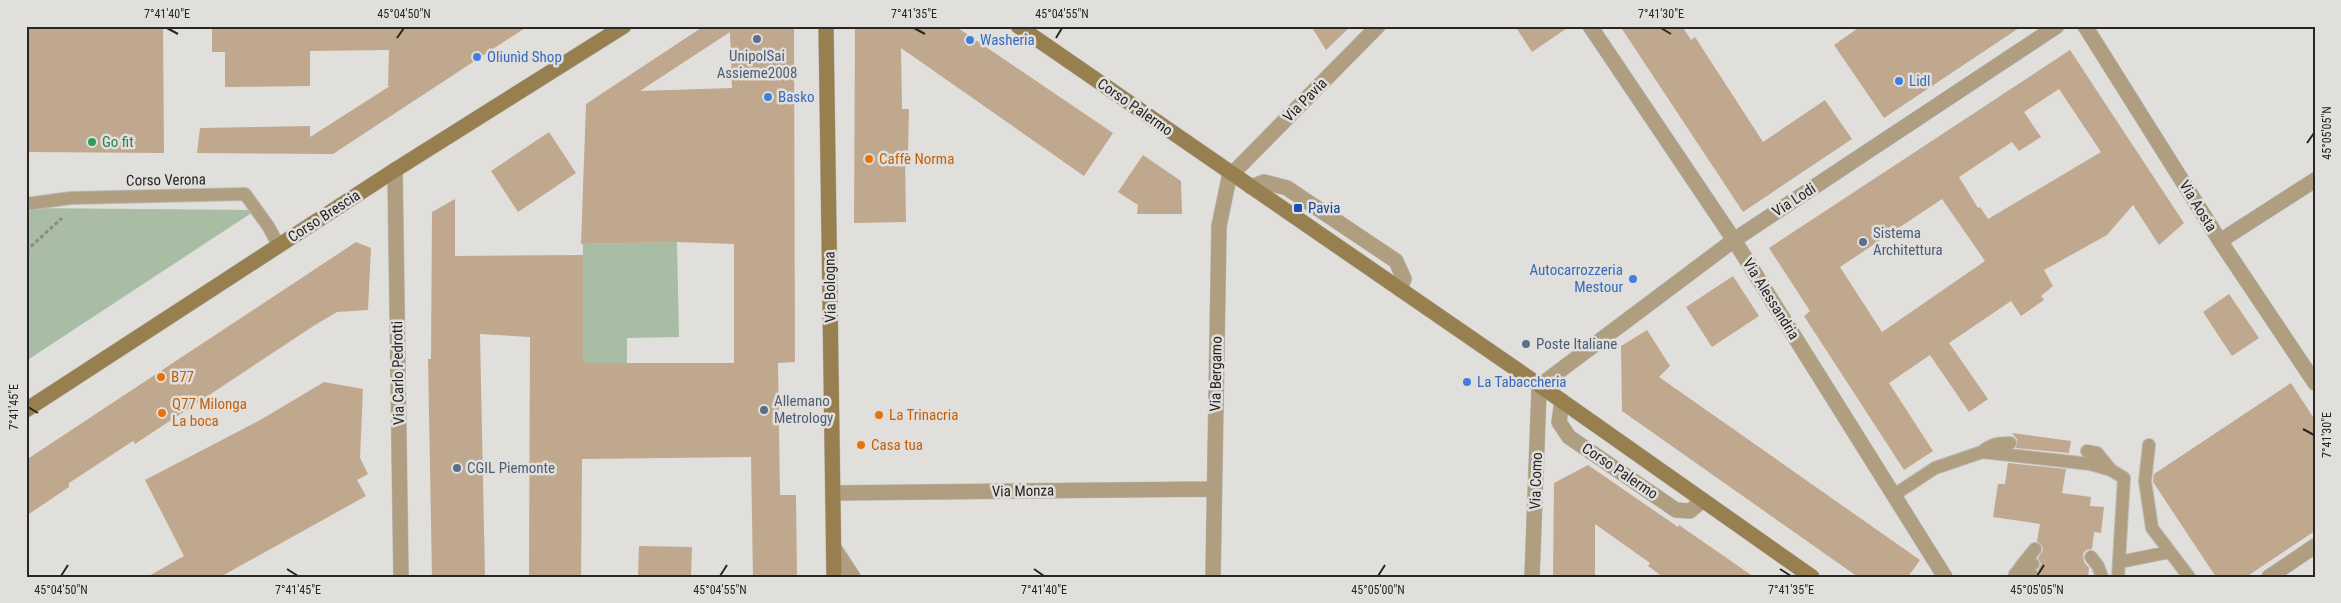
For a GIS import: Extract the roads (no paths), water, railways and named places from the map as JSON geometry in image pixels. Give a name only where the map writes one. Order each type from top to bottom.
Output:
[{"type":"main road","name":"Corso Brescia","points":[[26,410],[395,170],[624,26]]},
{"type":"main road","name":"Via Bologna","points":[[826,26],[834,577]]},
{"type":"main road","name":"Corso Palermo","points":[[1018,26],[1542,387],[1812,577]]},
{"type":"street","name":"Via Pavia","points":[[1232,174],[1378,26]]},
{"type":"street","name":"Via Alessandria","points":[[1590,26],[1734,240],[1945,577]]},
{"type":"street","name":"Via Lodi","points":[[1542,387],[1546,381],[1734,240],[2057,26]]},
{"type":"street","name":"Via Aosta","points":[[2085,26],[2220,241],[2315,382]]},
{"type":"street","name":"Via Carlo Pedrotti","points":[[395,170],[401,577]]},
{"type":"street","name":"Via Bergamo","points":[[1213,577],[1218,226],[1229,178],[1232,174]]},
{"type":"street","points":[[2220,241],[2315,180]]},
{"type":"street","points":[[1251,187],[1264,182],[1287,188],[1396,261],[1404,279],[1400,289]]},
{"type":"street","name":"Via Como","points":[[1532,577],[1539,391],[1542,387]]},
{"type":"street","name":"Corso Palermo","points":[[1562,401],[1559,422],[1569,437],[1676,510],[1690,512],[1696,509],[1703,500]]},
{"type":"street","name":"Via Monza","points":[[833,493],[1213,489]]},
{"type":"street","points":[[2269,577],[2315,546]]},
{"type":"street","points":[[834,548],[853,577]]},
{"type":"lane","name":"Corso Verona","points":[[26,204],[71,198],[246,194],[280,246]]},
{"type":"lane","points":[[1894,495],[1935,468],[1982,452],[1989,446],[1998,443],[2010,443]]},
{"type":"lane","points":[[2149,445],[2145,481],[2152,528],[2169,552],[2190,573]]},
{"type":"lane","points":[[1982,452],[2090,464],[2112,470]]},
{"type":"lane","points":[[2087,452],[2097,454],[2112,470],[2124,478],[2118,577]]},
{"type":"lane","points":[[2023,571],[2036,549]]},
{"type":"lane","points":[[2120,562],[2169,552]]},
{"type":"lane","points":[[2091,557],[2098,566],[2102,577]]},
{"type":"place","name":"UnipolSai Assieme2008","points":[[757,39]]},
{"type":"place","name":"Washeria","points":[[970,40]]},
{"type":"place","name":"Oliunìd Shop","points":[[477,57]]},
{"type":"place","name":"Lidl","points":[[1899,81]]},
{"type":"place","name":"Basko","points":[[768,97]]},
{"type":"place","name":"Go fit","points":[[92,142]]},
{"type":"place","name":"Caffè Norma","points":[[869,159]]},
{"type":"place","name":"Pavia","points":[[1298,208]]},
{"type":"place","name":"Sistema Architettura","points":[[1863,242]]},
{"type":"place","name":"Autocarrozzeria Mestour","points":[[1633,279]]},
{"type":"place","name":"Poste Italiane","points":[[1526,344]]},
{"type":"place","name":"B77","points":[[161,377]]},
{"type":"place","name":"La Tabaccheria","points":[[1467,382]]},
{"type":"place","name":"Allemano Metrology","points":[[764,410]]},
{"type":"place","name":"Q77 Milonga La boca","points":[[162,413]]},
{"type":"place","name":"La Trinacria","points":[[879,415]]},
{"type":"place","name":"Casa tua","points":[[861,445]]},
{"type":"place","name":"CGIL Piemonte","points":[[457,468]]}]
